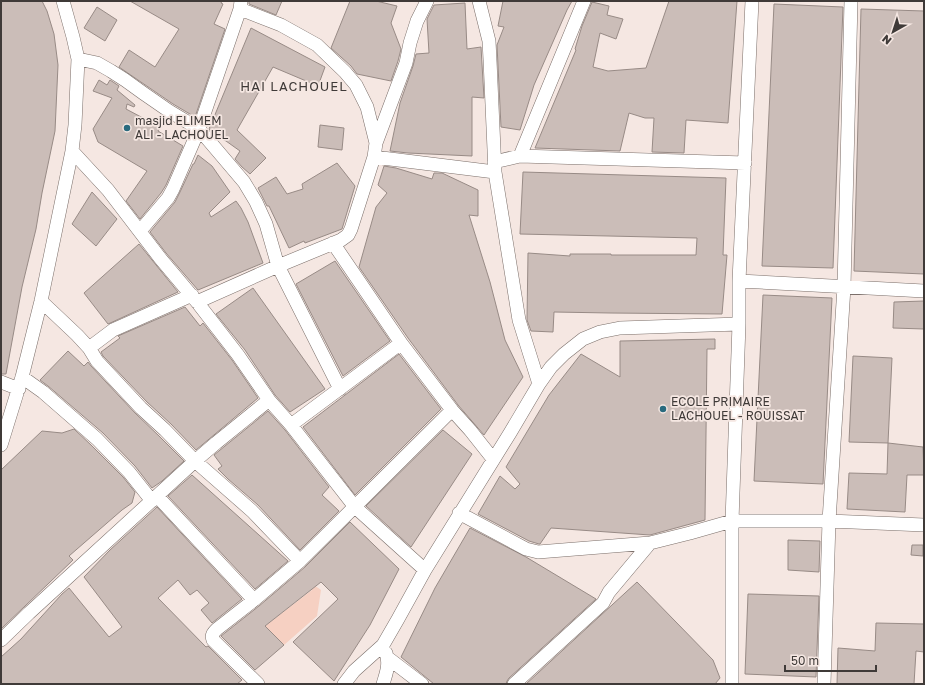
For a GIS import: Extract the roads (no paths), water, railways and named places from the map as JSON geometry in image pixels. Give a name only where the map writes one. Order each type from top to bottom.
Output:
[{"type":"street","points":[[1,445],[20,383],[41,301],[72,151],[75,125],[78,59],[74,37],[63,1]]},
{"type":"street","points":[[89,348],[113,330],[278,266],[341,240],[348,235],[374,157],[376,143],[406,63],[417,21],[427,1]]},
{"type":"street","points":[[479,1],[489,41],[494,167],[519,320],[539,384]]},
{"type":"street","points":[[520,156],[584,1]]},
{"type":"street","points":[[732,684],[732,521],[739,324],[739,281],[752,1]]},
{"type":"street","points":[[824,684],[829,521],[844,287],[852,1]]},
{"type":"street","points":[[140,231],[173,190],[199,129],[241,5],[317,45],[345,72],[356,85],[367,107],[376,143]]},
{"type":"street","points":[[78,59],[97,64],[111,71],[169,111],[199,129],[244,182],[256,202],[266,224],[278,266],[340,389]]},
{"type":"street","points":[[72,151],[108,190],[160,258],[238,355],[269,400],[291,425],[355,507],[425,570]]},
{"type":"street","points":[[374,157],[494,167],[520,156],[744,163]]},
{"type":"street","points":[[333,243],[401,343],[452,410],[493,459]]},
{"type":"street","points":[[739,281],[924,291]]},
{"type":"street","points":[[41,301],[77,335],[89,348],[97,361],[141,408],[195,461],[252,511],[300,561]]},
{"type":"street","points":[[344,684],[354,671],[383,645],[459,513],[539,384],[551,367],[564,354],[583,339],[600,332],[620,328],[739,324]]},
{"type":"street","points":[[291,425],[401,343]]},
{"type":"street","points":[[1,382],[20,383],[43,392],[97,439],[254,600]]},
{"type":"street","points":[[1,640],[195,461],[269,400]]},
{"type":"street","points":[[258,684],[213,640],[212,636],[217,629],[300,561],[452,410]]},
{"type":"street","points":[[459,513],[526,549],[538,552],[650,543],[732,521],[829,521],[924,525]]},
{"type":"street","points":[[514,684],[603,603],[609,592],[650,543]]},
{"type":"street","points":[[382,684],[387,672],[388,658],[383,645]]},
{"type":"street","points":[[388,658],[422,684]]},
{"type":"place","name":"masjid ELIMEM ALI - LACHOUEL","points":[[127,128]]},
{"type":"place","name":"ECOLE PRIMAIRE LACHOUEL - ROUISSAT","points":[[663,409]]},
{"type":"district","name":"HAI LACHOUEL","points":[[294,86]]}]
